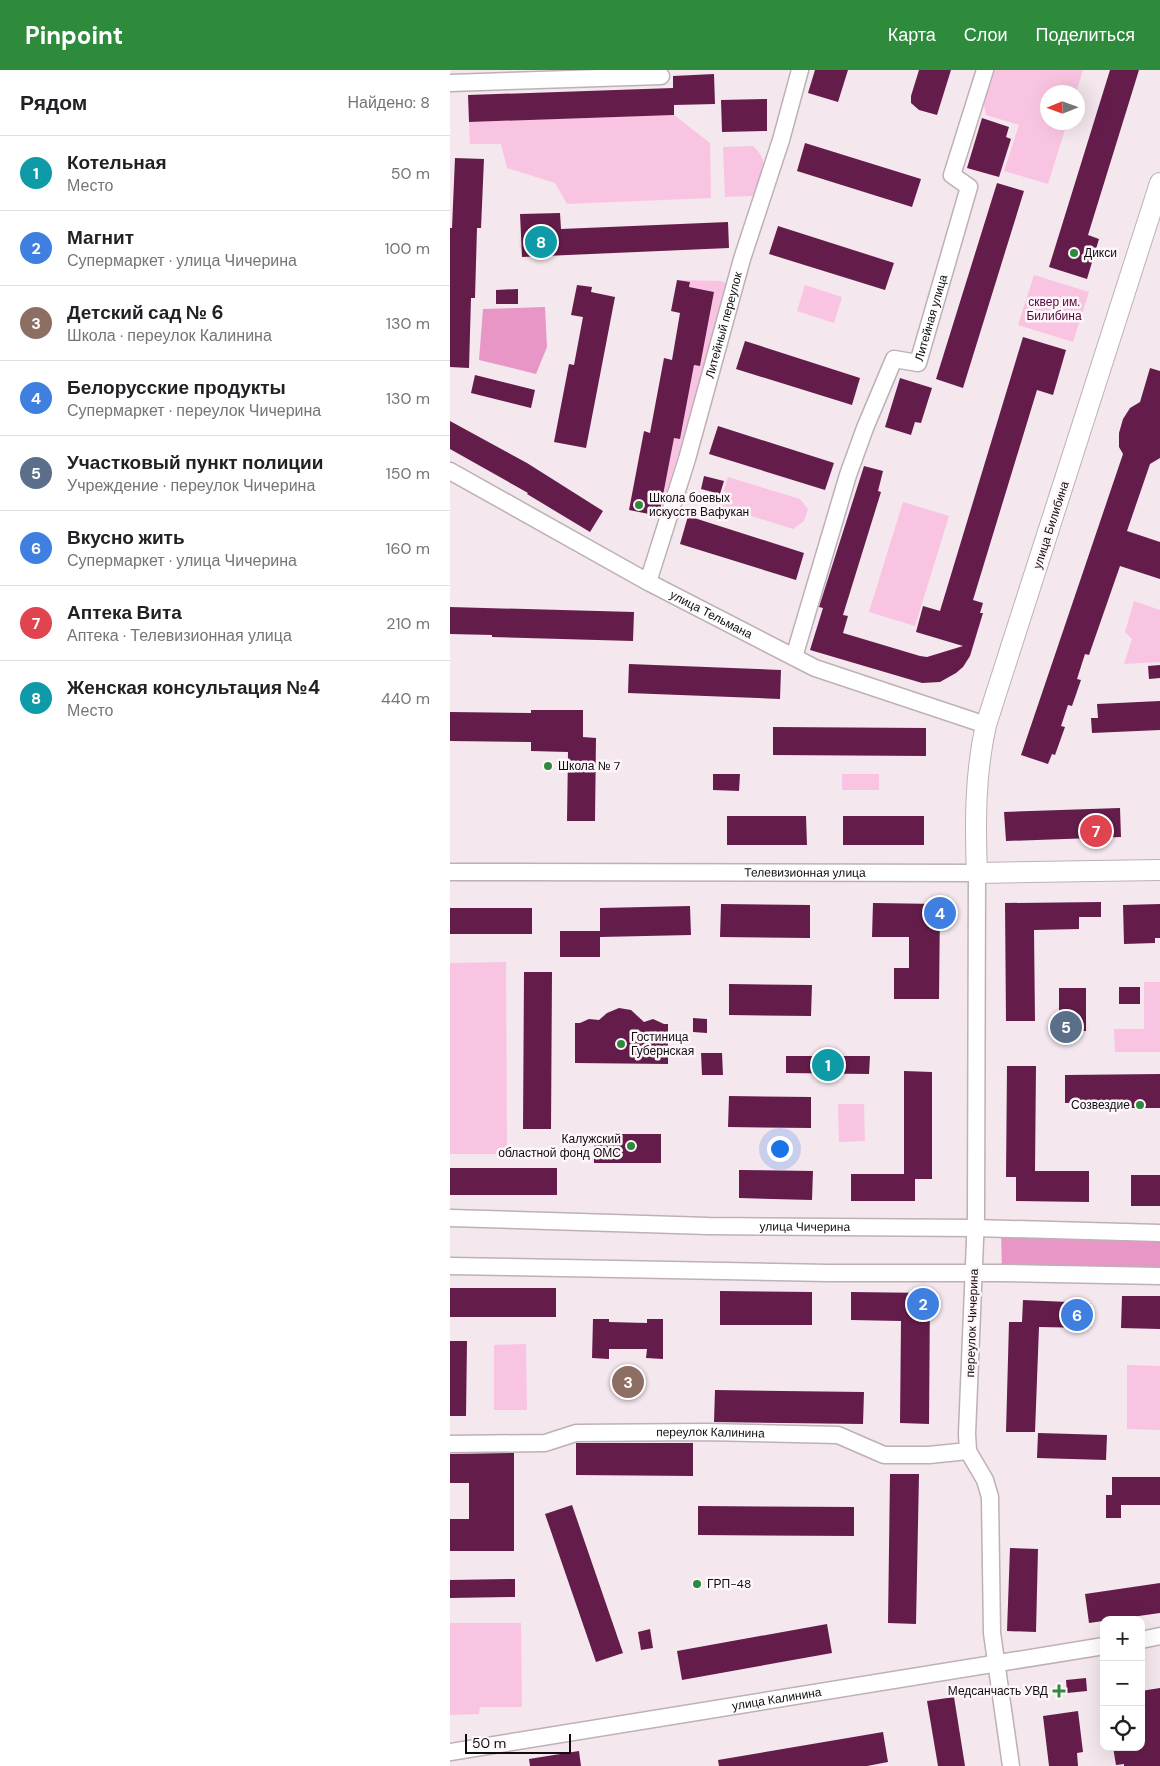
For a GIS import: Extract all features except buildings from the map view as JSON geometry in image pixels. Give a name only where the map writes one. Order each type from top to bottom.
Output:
[{"type":"main road","name":"улица Билибина","points":[[977,873],[976,833],[979,766],[986,725],[1160,183]]},
{"type":"main road","name":"Телевизионная улица","points":[[977,873],[1160,870]]},
{"type":"street","name":"Литейный переулок","points":[[648,582],[686,459],[742,259],[800,70]]},
{"type":"street","name":"Литейная улица","points":[[794,657],[848,476],[894,359],[918,364],[968,187],[952,176],[985,70]]},
{"type":"street","points":[[450,83],[661,76]]},
{"type":"street","name":"улица Тельмана","points":[[450,470],[648,582],[815,668],[986,725]]},
{"type":"street","name":"Телевизионная улица","points":[[450,872],[977,873]]},
{"type":"street","name":"переулок Чичерина","points":[[977,873],[975,1228],[967,1434],[968,1451],[985,1480],[990,1497],[992,1633],[1011,1766]]},
{"type":"street","name":"улица Чичерина","points":[[450,1218],[708,1226],[975,1228],[1160,1233]]},
{"type":"street","points":[[450,1266],[828,1273],[1160,1276]]},
{"type":"street","name":"переулок Калинина","points":[[450,1444],[545,1443],[576,1433],[725,1433],[838,1435],[884,1455],[929,1455],[968,1451]]},
{"type":"street","points":[[1145,1639],[1160,1636]]},
{"type":"street","name":"улица Калинина","points":[[450,1752],[1100,1647]]},
{"type":"green space","points":[[992,70],[1083,70],[1078,85],[1040,85],[1040,130],[1065,130],[1048,184],[1004,171],[1019,125],[986,115],[983,100]]},
{"type":"green space","points":[[674,115],[710,143],[711,198],[567,204],[555,183],[507,168],[501,144],[470,144],[469,122]]},
{"type":"green space","points":[[753,146],[762,157],[764,168],[758,192],[752,196],[725,197],[723,147]]},
{"type":"green space","name":"сквер им. Билибина","points":[[1034,275],[1089,292],[1073,342],[1018,325]]},
{"type":"green space","points":[[677,280],[721,281],[728,284],[728,296],[659,516],[674,438],[680,439],[694,365],[700,366],[714,292],[689,287],[690,282]]},
{"type":"green space","points":[[805,285],[842,297],[834,323],[797,311]]},
{"type":"green space","points":[[728,477],[800,499],[808,509],[804,521],[793,529],[719,506]]},
{"type":"green space","points":[[903,502],[949,516],[915,626],[869,612]]},
{"type":"green space","points":[[1134,601],[1160,610],[1160,662],[1124,664],[1132,639],[1125,632]]},
{"type":"green space","points":[[842,774],[879,774],[879,790],[842,790]]},
{"type":"green space","points":[[506,962],[507,1154],[450,1154],[450,963]]},
{"type":"green space","points":[[1144,982],[1160,982],[1160,1052],[1115,1052],[1114,1029],[1144,1029]]},
{"type":"green space","points":[[838,1104],[864,1104],[865,1141],[839,1142]]},
{"type":"green space","points":[[526,1344],[527,1410],[494,1410],[494,1345]]},
{"type":"green space","points":[[1127,1365],[1160,1366],[1160,1430],[1127,1429]]},
{"type":"green space","points":[[450,1623],[521,1623],[522,1707],[480,1707],[479,1714],[450,1715]]},
{"type":"shaded area","points":[[545,307],[547,347],[536,374],[479,360],[483,309]]},
{"type":"shaded area","points":[[1001,1229],[1160,1233],[1160,1277],[1002,1273]]},
{"type":"place","name":"Женская консультация №4","points":[[541,242]]},
{"type":"place","name":"Дикси","points":[[1074,253]]},
{"type":"place","name":"Школа боевых искусств Вафукан","points":[[639,505]]},
{"type":"place","name":"Школа № 7","points":[[548,766]]},
{"type":"place","name":"Аптека Вита","points":[[1096,831]]},
{"type":"place","name":"Белорусские продукты","points":[[940,913]]},
{"type":"place","name":"Участковый пункт полиции","points":[[1066,1027]]},
{"type":"place","name":"Гостиница Губернская","points":[[621,1044]]},
{"type":"place","name":"Котельная","points":[[828,1065]]},
{"type":"place","name":"Созвездие","points":[[1140,1105]]},
{"type":"place","name":"Калужский областной фонд ОМС","points":[[631,1146]]},
{"type":"place","name":"Магнит","points":[[923,1304]]},
{"type":"place","name":"Вкусно жить","points":[[1077,1315]]},
{"type":"place","name":"Детский сад № 6","points":[[628,1382]]},
{"type":"place","name":"ГРП-48","points":[[697,1584]]},
{"type":"place","name":"Медсанчасть УВД","points":[[1059,1691]]}]
